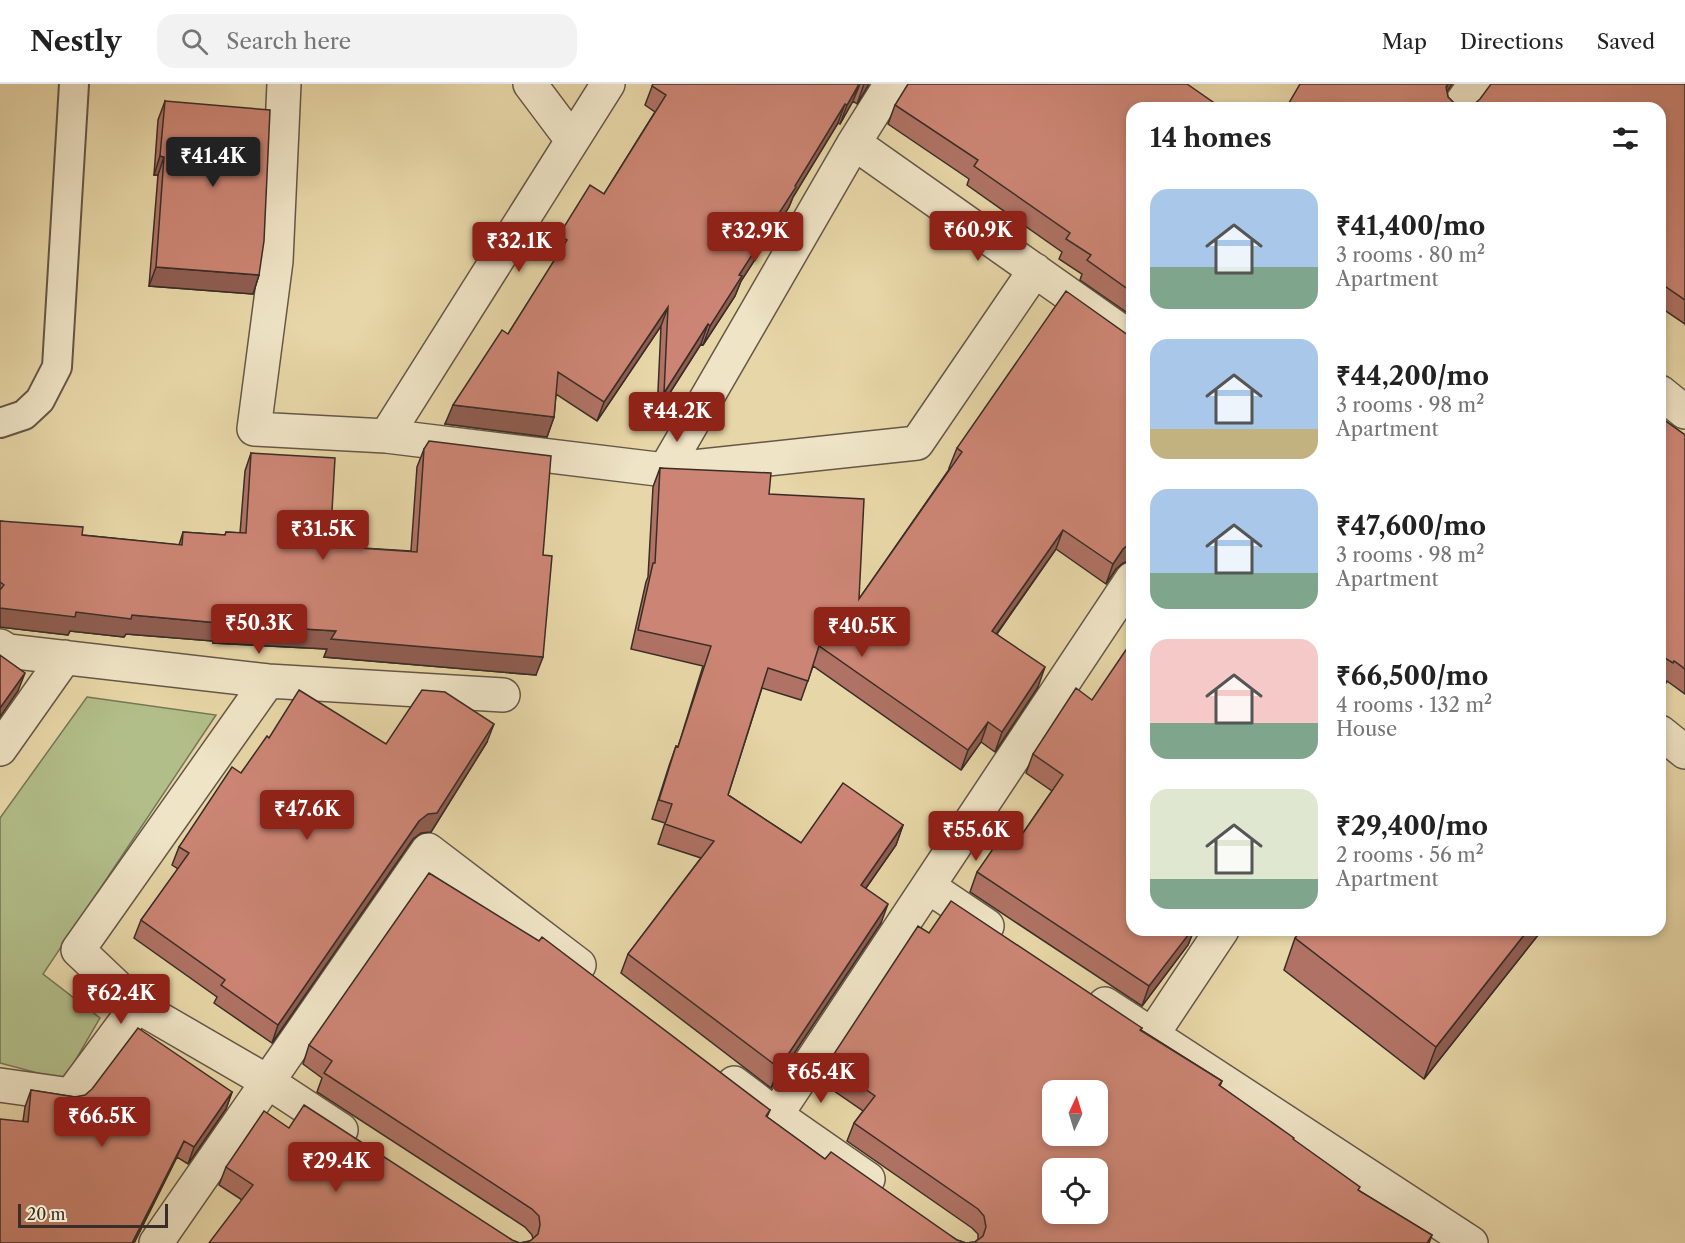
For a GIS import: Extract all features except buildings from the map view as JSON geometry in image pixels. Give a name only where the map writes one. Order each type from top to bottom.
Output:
[{"type":"street","points":[[284,84],[276,261],[254,429],[386,436],[665,470],[916,443],[1035,270]]},
{"type":"street","points":[[530,84],[572,140]]},
{"type":"street","points":[[386,436],[608,84]]},
{"type":"street","points":[[665,470],[854,143],[891,84]]},
{"type":"street","points":[[1462,102],[1475,84]]},
{"type":"street","points":[[854,143],[1126,335]]},
{"type":"street","points":[[1666,397],[1685,412]]},
{"type":"street","points":[[776,1115],[1126,588]]},
{"type":"street","points":[[0,646],[8,651],[268,681],[504,695]]},
{"type":"street","points":[[0,749],[65,657]]},
{"type":"street","points":[[268,681],[78,950],[137,1006],[268,1082],[367,1146]]},
{"type":"street","points":[[1666,737],[1685,752]]},
{"type":"street","points":[[156,1243],[428,850],[607,986]]},
{"type":"street","points":[[929,887],[1016,945]]},
{"type":"street","points":[[1152,1035],[1218,936]]},
{"type":"street","points":[[1084,990],[1471,1243]]},
{"type":"street","points":[[0,1085],[71,1095],[137,1006]]},
{"type":"street","points":[[710,1065],[776,1115],[893,1196]]},
{"type":"lane","points":[[0,423],[24,415],[39,400],[57,367],[74,84]]},
{"type":"green space","points":[[87,697],[216,715],[43,974],[100,1018],[64,1080],[0,1063],[0,818]]}]
